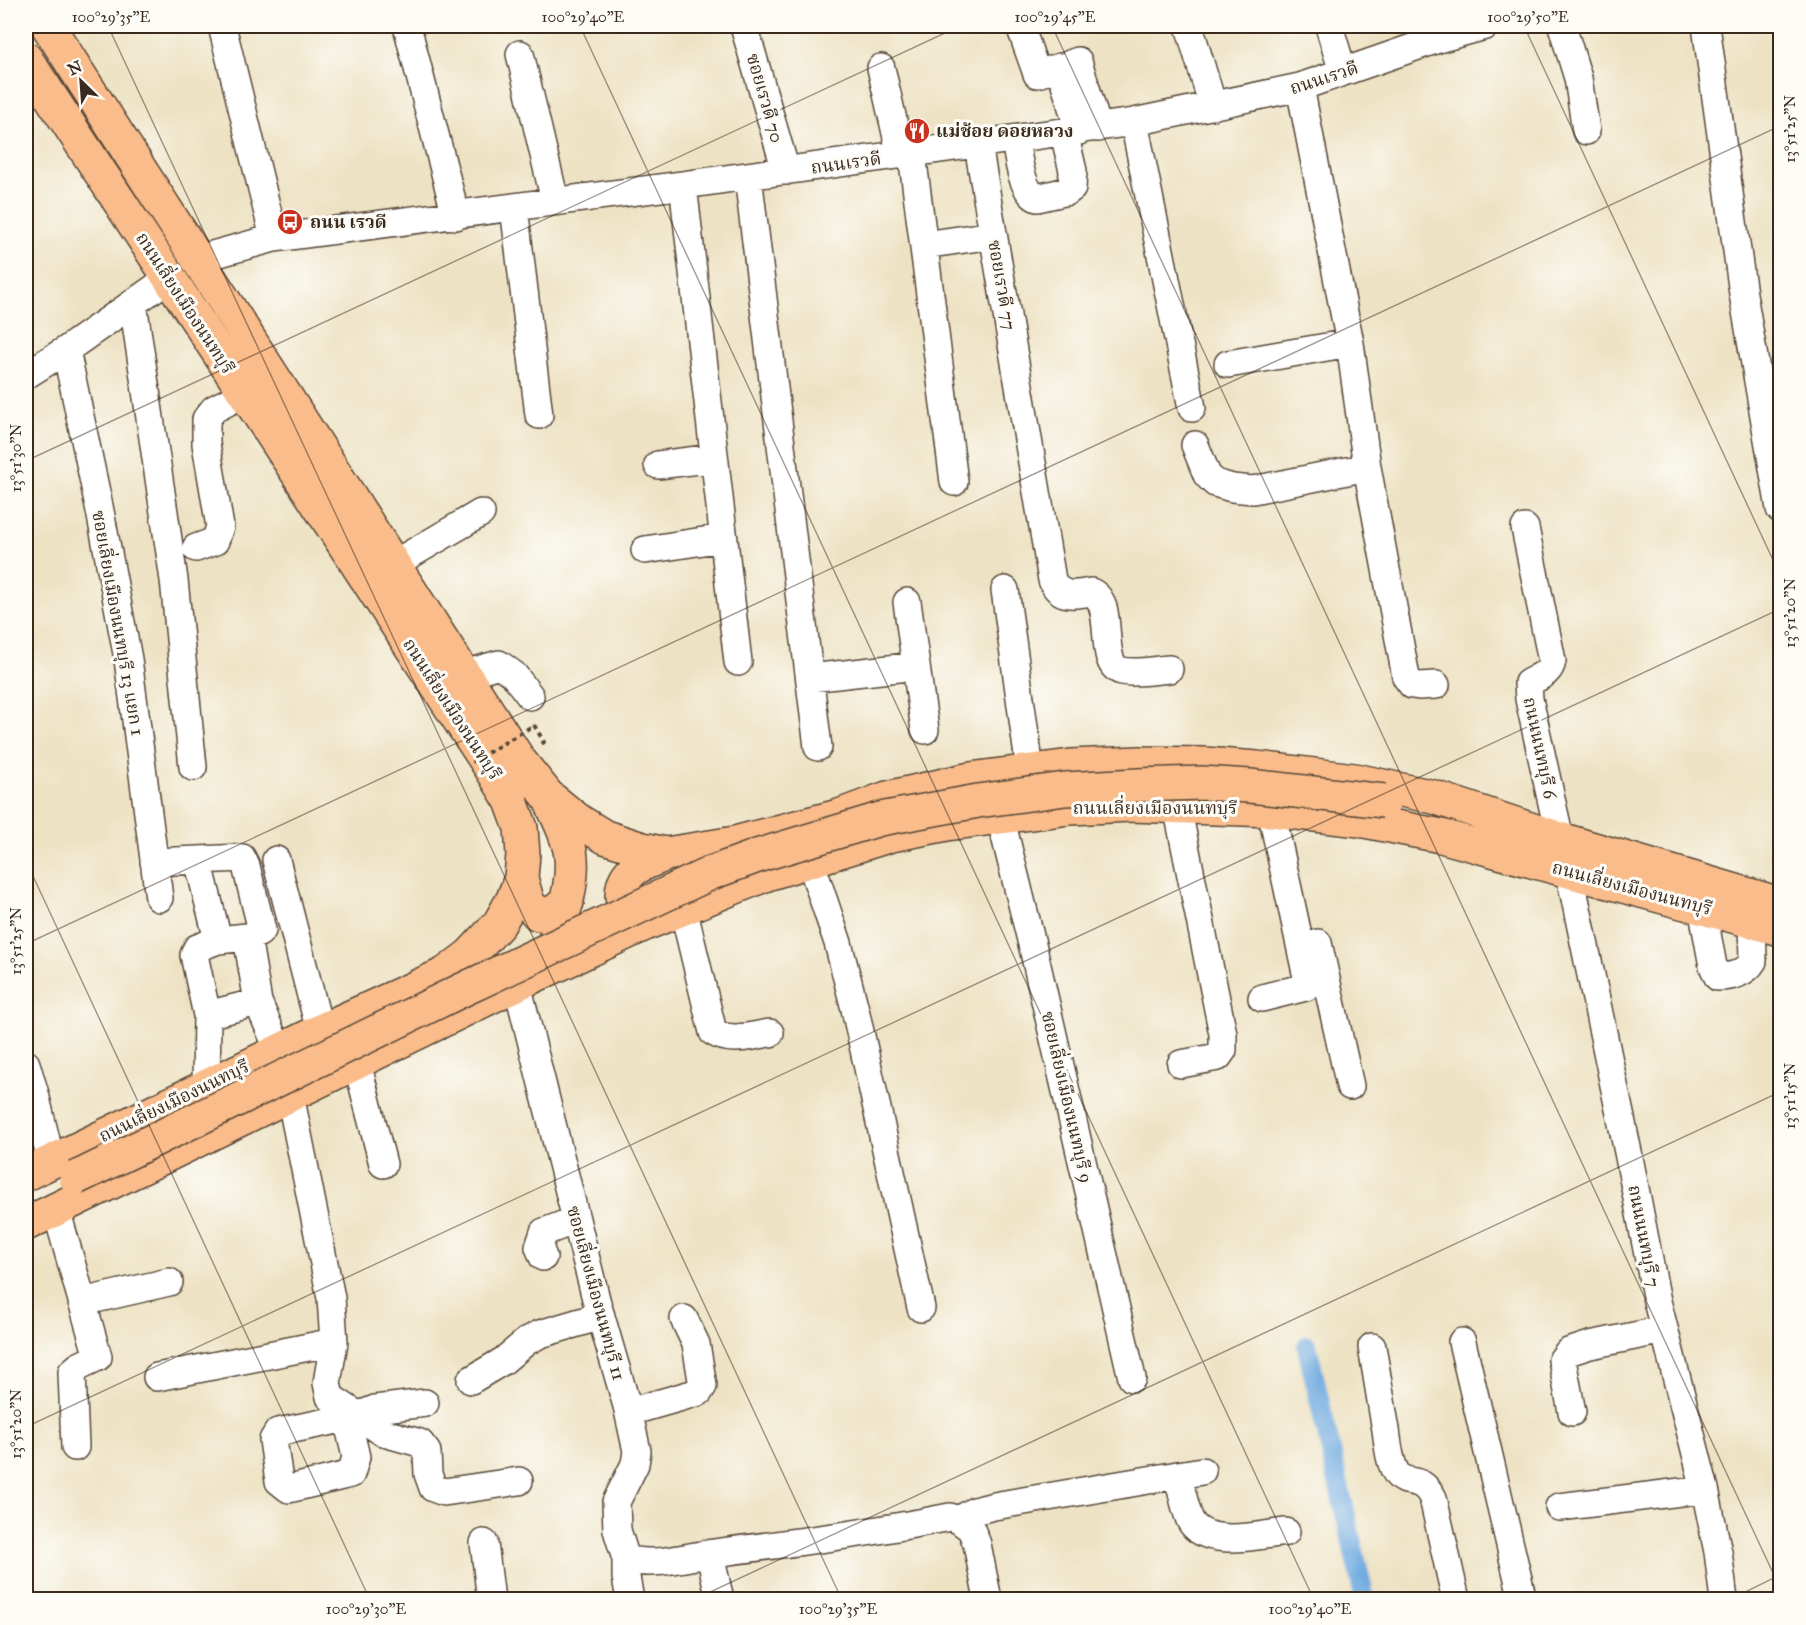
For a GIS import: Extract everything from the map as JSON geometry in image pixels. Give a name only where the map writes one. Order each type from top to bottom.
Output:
[{"type":"main road","name":"ถนนเลี่ยงเมืองนนทบุรี","points":[[48,26],[519,760],[548,796],[579,822],[605,837],[666,854],[735,843],[839,816],[898,795],[970,779],[1029,761],[1071,766],[1139,763],[1205,764],[1355,780],[1434,797],[1560,839],[1780,904]]},
{"type":"main road","name":"ถนนเลี่ยงเมืองนนทบุรี","points":[[26,59],[511,801],[521,828],[523,854],[521,878],[513,899],[499,924],[462,961],[445,974],[206,1086],[51,1171]]},
{"type":"main road","points":[[41,1206],[51,1171],[462,990],[711,873],[760,855],[869,823],[978,801],[1065,789],[1202,783],[1250,786],[1485,814]]},
{"type":"main road","name":"ถนนเลี่ยงเมืองนนทบุรี","points":[[530,978],[556,938],[567,902],[571,875],[569,845],[548,796]]},
{"type":"main road","name":"ถนนเลี่ยงเมืองนนทบุรี","points":[[26,1224],[41,1206],[290,1095],[530,978],[680,909],[767,874],[891,835],[1000,816],[1070,808],[1131,805],[1271,810],[1360,820],[1441,836],[1766,925]]},
{"type":"main road","points":[[666,854],[630,871],[622,884],[622,897],[631,906],[680,909]]},
{"type":"main road","points":[[521,878],[528,903],[538,914],[554,913],[567,902]]},
{"type":"street","points":[[222,26],[273,238]]},
{"type":"street","points":[[407,26],[456,216]]},
{"type":"street","name":"ซอยเรวดี 70","points":[[744,26],[786,171]]},
{"type":"street","points":[[1015,140],[1021,171],[1029,194],[1037,198],[1055,195],[1072,188],[1072,171],[1081,131],[1078,61],[1037,74],[1020,26]]},
{"type":"street","points":[[1189,26],[1213,106]]},
{"type":"street","points":[[1329,26],[1343,72]]},
{"type":"street","name":"ถนนเรวดี","points":[[198,259],[273,238],[456,216],[1134,122],[1300,87],[1343,72],[1436,32],[1485,26]]},
{"type":"street","points":[[1562,26],[1578,78],[1586,131]]},
{"type":"street","points":[[1706,26],[1743,294],[1780,509]]},
{"type":"street","points":[[520,54],[555,201]]},
{"type":"street","points":[[881,68],[906,154],[924,245],[954,482]]},
{"type":"street","points":[[1300,87],[1350,343],[1367,467],[1406,677],[1412,685],[1436,685]]},
{"type":"street","points":[[1134,122],[1192,408]]},
{"type":"street","name":"ซอยเรวดี 77","points":[[978,145],[1054,585],[1067,595],[1091,592],[1099,598],[1104,613],[1110,660],[1114,667],[1130,671],[1169,669]]},
{"type":"street","points":[[748,176],[818,747]]},
{"type":"street","points":[[683,185],[738,662]]},
{"type":"street","points":[[514,207],[539,415]]},
{"type":"street","points":[[924,245],[993,235]]},
{"type":"street","points":[[26,375],[169,278]]},
{"type":"street","points":[[133,303],[174,580],[193,767]]},
{"type":"street","points":[[1228,364],[1350,343]]},
{"type":"street","name":"ซอยเลี่ยงเมืองนนทบุรี 13 แยก 1","points":[[66,350],[128,659],[159,898]]},
{"type":"street","points":[[195,548],[215,541],[220,527],[206,444],[206,419],[214,409],[244,393]]},
{"type":"street","points":[[1195,446],[1207,475],[1215,483],[1232,488],[1253,490],[1367,467]]},
{"type":"street","points":[[658,465],[714,458]]},
{"type":"street","points":[[394,564],[481,513]]},
{"type":"street","name":"ถนนนนทบุรี 6","points":[[1525,528],[1552,662],[1551,668],[1528,692],[1560,839]]},
{"type":"street","points":[[645,550],[723,538]]},
{"type":"street","points":[[1005,590],[1029,761]]},
{"type":"street","points":[[907,602],[925,730]]},
{"type":"street","points":[[465,674],[499,664],[514,675],[530,696]]},
{"type":"street","points":[[810,678],[916,666]]},
{"type":"street","points":[[1177,806],[1223,1034],[1223,1050],[1218,1057],[1181,1064]]},
{"type":"street","points":[[1262,998],[1306,987],[1308,982],[1271,810]]},
{"type":"street","name":"ซอยเลี่ยงเมืองนนทบุรี 9","points":[[1000,816],[1033,948],[1132,1378]]},
{"type":"street","points":[[154,862],[242,858],[262,930],[247,936],[218,940],[197,948],[194,955],[207,1014],[206,1086]]},
{"type":"street","points":[[198,860],[218,940]]},
{"type":"street","points":[[276,860],[320,1031]]},
{"type":"street","points":[[810,860],[838,943],[855,1009],[921,1308]]},
{"type":"street","name":"ถนนนนทบุรี 7","points":[[1569,870],[1664,1330],[1705,1489],[1718,1552],[1724,1599]]},
{"type":"street","points":[[1702,907],[1713,966],[1718,976],[1728,976],[1750,966],[1766,925]]},
{"type":"street","points":[[680,909],[712,1032],[723,1038],[770,1033]]},
{"type":"street","points":[[1296,922],[1311,926],[1316,933],[1350,1086]]},
{"type":"street","points":[[247,936],[258,1002],[279,1051]]},
{"type":"street","name":"ซอยเลี่ยงเมืองนนทบุรี 11","points":[[530,978],[576,1220],[629,1412],[637,1451],[635,1464],[616,1502],[617,1530],[626,1559],[630,1599]]},
{"type":"street","points":[[207,1014],[258,1002]]},
{"type":"street","points":[[357,1063],[383,1164]]},
{"type":"street","points":[[26,1064],[35,1094],[51,1171]]},
{"type":"street","points":[[290,1095],[331,1298],[334,1342],[327,1383],[330,1397],[352,1417],[384,1433],[420,1443],[427,1452],[428,1474],[433,1488],[444,1492],[519,1481]]},
{"type":"street","points":[[41,1206],[82,1302],[98,1357],[72,1372],[75,1447]]},
{"type":"street","points":[[543,1257],[539,1247],[544,1232],[576,1220]]},
{"type":"street","points":[[82,1302],[169,1282]]},
{"type":"street","points":[[471,1380],[503,1361],[527,1341],[540,1334],[601,1316]]},
{"type":"street","points":[[629,1412],[699,1392],[703,1386],[696,1344],[684,1319]]},
{"type":"street","points":[[1572,1412],[1562,1360],[1569,1352],[1590,1345],[1664,1330]]},
{"type":"street","points":[[157,1377],[334,1342]]},
{"type":"street","points":[[1462,1342],[1523,1599]]},
{"type":"street","points":[[1372,1347],[1389,1448],[1395,1470],[1399,1477],[1424,1485],[1433,1498],[1456,1599]]},
{"type":"street","points":[[352,1417],[375,1409],[425,1403]]},
{"type":"street","points":[[959,1520],[974,1511],[994,1506],[1190,1473],[1191,1520],[1197,1528],[1207,1534],[1223,1538],[1286,1532]]},
{"type":"street","points":[[1559,1507],[1705,1489]]},
{"type":"street","points":[[626,1559],[636,1562],[710,1554],[950,1517],[959,1520],[971,1529],[977,1544],[988,1599]]},
{"type":"street","points":[[484,1543],[491,1599]]},
{"type":"street","points":[[710,1554],[720,1599]]},
{"type":"path","points":[[472,762],[534,725],[544,742]]},
{"type":"waterway","points":[[1307,1346],[1365,1600]]},
{"type":"place","name":"แม่ช้อย ดอยหลวง","points":[[917,131]]},
{"type":"place","name":"ถนน เรวดี","points":[[290,222]]}]
